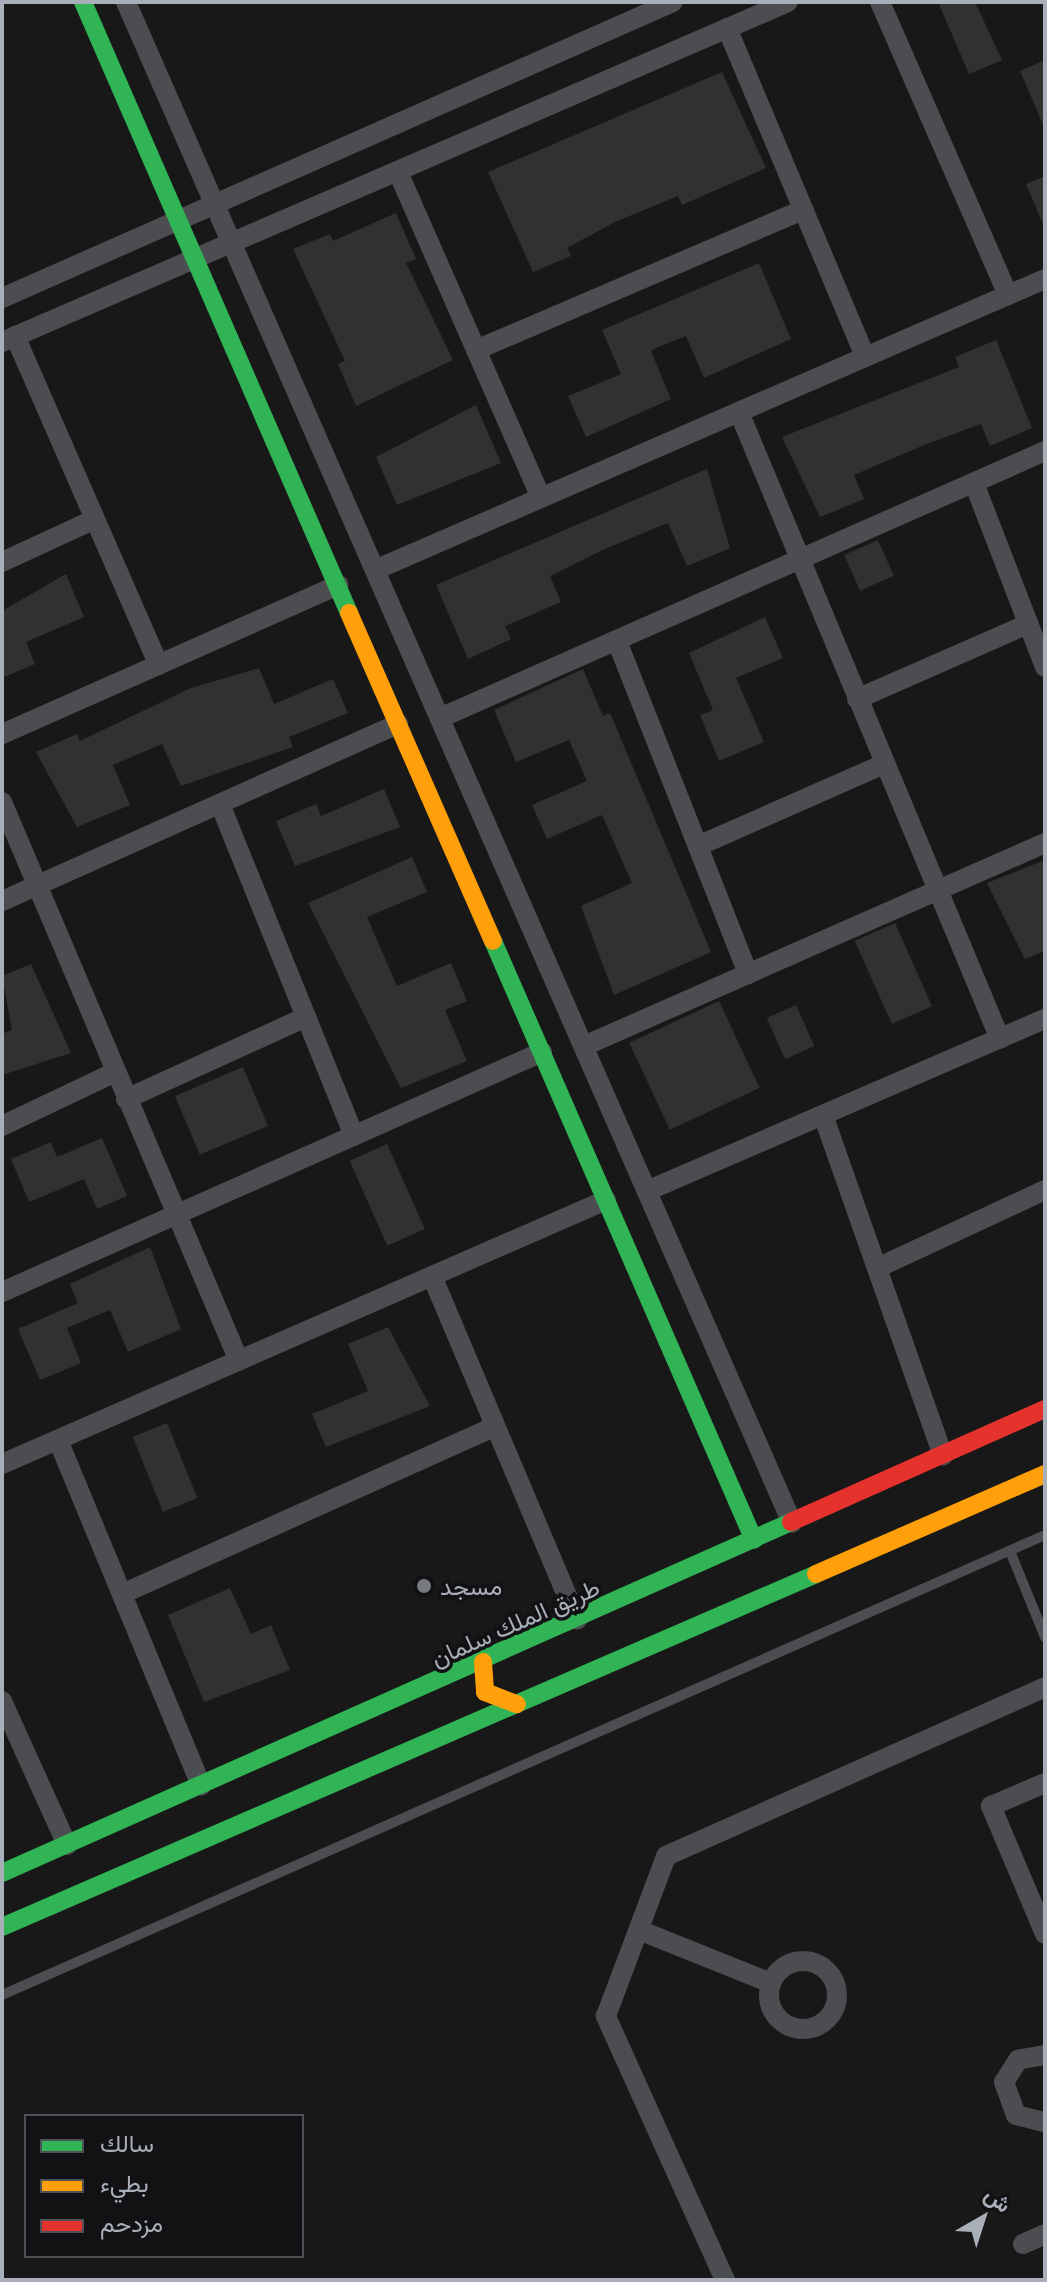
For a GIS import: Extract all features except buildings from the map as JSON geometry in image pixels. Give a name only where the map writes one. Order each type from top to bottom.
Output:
[{"type":"main road","points":[[83,2],[754,1540]]},
{"type":"main road","name":"طريق الملك سلمان","points":[[2,1873],[483,1662],[1045,1409]]},
{"type":"main road","points":[[2,1927],[1045,1474]]},
{"type":"main road","points":[[483,1662],[485,1692],[517,1704]]},
{"type":"street","points":[[126,2],[792,1523]]},
{"type":"street","points":[[2,298],[673,2]]},
{"type":"street","points":[[159,665],[95,519],[9,339],[788,2]]},
{"type":"street","points":[[880,2],[1008,295]]},
{"type":"street","points":[[727,28],[865,357]]},
{"type":"street","points":[[398,172],[541,498]]},
{"type":"street","points":[[476,350],[803,210]]},
{"type":"street","points":[[375,570],[1045,279]]},
{"type":"street","points":[[739,412],[798,560],[1000,1039]]},
{"type":"street","points":[[440,718],[1045,451]]},
{"type":"street","points":[[974,483],[1045,667]]},
{"type":"street","points":[[2,562],[95,519]]},
{"type":"street","points":[[2,734],[338,585]]},
{"type":"street","points":[[857,699],[1028,624]]},
{"type":"street","points":[[617,641],[748,974]]},
{"type":"street","points":[[2,901],[398,724]]},
{"type":"street","points":[[698,846],[884,764]]},
{"type":"street","points":[[2,802],[174,1216],[239,1361]]},
{"type":"street","points":[[220,804],[354,1136]]},
{"type":"street","points":[[584,1046],[1045,843]]},
{"type":"street","points":[[126,1099],[306,1017]]},
{"type":"street","points":[[647,1191],[1045,1019]]},
{"type":"street","points":[[4,1285],[174,1216],[542,1052]]},
{"type":"street","points":[[2,1126],[115,1072]]},
{"type":"street","points":[[823,1115],[943,1455]]},
{"type":"street","points":[[877,1268],[1045,1190]]},
{"type":"street","points":[[2,1464],[606,1200]]},
{"type":"street","points":[[432,1276],[577,1620]]},
{"type":"street","points":[[122,1594],[495,1426]]},
{"type":"street","points":[[58,1440],[201,1786]]},
{"type":"street","points":[[725,2280],[606,2016],[666,1856],[1045,1687]]},
{"type":"street","points":[[2,1701],[67,1845]]},
{"type":"street","points":[[1045,1783],[991,1806],[1045,1934]]},
{"type":"street","points":[[639,1930],[771,1983]]},
{"type":"street","points":[[1045,2055],[1018,2060],[1004,2082],[1016,2115],[1045,2122]]},
{"type":"street","points":[[1023,2244],[1045,2234]]},
{"type":"lane","points":[[2,1995],[1045,1535]]},
{"type":"lane","points":[[1010,1551],[1045,1637]]},
{"type":"traffic: fast","points":[[83,2],[349,613]]},
{"type":"traffic: fast","points":[[493,941],[754,1540]]},
{"type":"traffic: fast","points":[[2,1873],[791,1522]]},
{"type":"traffic: fast","points":[[2,1927],[816,1574]]},
{"type":"traffic: slow","points":[[349,613],[493,941]]},
{"type":"traffic: slow","points":[[816,1574],[1045,1474]]},
{"type":"traffic: slow","points":[[483,1662],[485,1692],[517,1704]]},
{"type":"traffic: jam","points":[[791,1522],[1045,1409]]},
{"type":"place","name":"مسجد","points":[[424,1586]]}]
